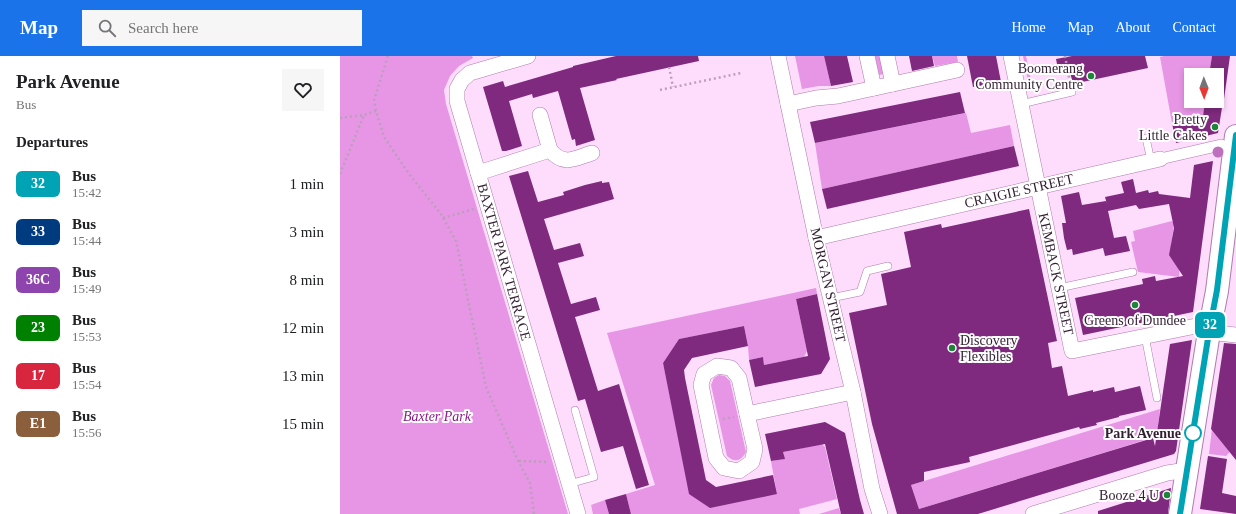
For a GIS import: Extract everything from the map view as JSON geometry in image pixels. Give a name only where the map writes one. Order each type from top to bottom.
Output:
[{"type":"main road","points":[[1180,514],[1210,327],[1226,247],[1229,140]]},
{"type":"street","name":"BAXTER PARK TERRACE","points":[[528,56],[470,72],[462,80],[457,89],[457,101],[578,514]]},
{"type":"street","name":"MORGAN STREET","points":[[778,56],[816,238],[853,392],[872,489],[880,514]]},
{"type":"street","points":[[867,56],[874,88]]},
{"type":"street","points":[[887,56],[893,84]]},
{"type":"street","name":"KEMBACK STREET","points":[[1011,56],[1072,351],[1145,336]]},
{"type":"street","points":[[788,104],[816,98],[838,96],[957,70]]},
{"type":"street","points":[[540,115],[550,150],[556,157],[565,161],[592,153]]},
{"type":"street","name":"CRAIGIE STREET","points":[[816,238],[1156,160],[1229,140]]},
{"type":"street","points":[[478,172],[550,150]]},
{"type":"street","points":[[1145,336],[1210,327],[1236,335]]},
{"type":"street","points":[[717,366],[731,368],[740,378],[747,414],[755,449],[752,462],[739,471],[724,468],[716,458],[701,385],[704,374],[717,366]]},
{"type":"street","points":[[747,414],[853,392]]},
{"type":"street","points":[[1033,514],[1166,474],[1187,470]]},
{"type":"lane","points":[[1021,104],[1072,92]]},
{"type":"lane","points":[[1146,138],[1156,160]]},
{"type":"lane","points":[[831,298],[860,292],[867,271],[888,266]]},
{"type":"lane","points":[[1059,288],[1133,272]]},
{"type":"lane","points":[[1145,336],[1157,398]]},
{"type":"lane","points":[[569,484],[594,477],[575,410]]},
{"type":"path","points":[[388,56],[374,100],[384,137],[409,174],[443,218],[456,241],[486,387],[518,460],[530,483],[534,514]]},
{"type":"path","points":[[1065,56],[1072,92]]},
{"type":"path","points":[[669,67],[673,87]]},
{"type":"path","points":[[660,90],[741,73]]},
{"type":"path","points":[[340,118],[364,115],[376,111]]},
{"type":"path","points":[[340,174],[364,115]]},
{"type":"path","points":[[443,218],[477,208]]},
{"type":"path","points":[[709,422],[747,414]]},
{"type":"path","points":[[518,460],[553,463]]},
{"type":"green space","name":"Baxter Park","points":[[340,56],[472,56],[473,58],[459,66],[450,76],[444,90],[446,104],[568,514],[340,514]]},
{"type":"green space","points":[[795,56],[824,56],[831,86],[819,86],[802,89]]},
{"type":"green space","points":[[875,56],[880,56],[884,74],[879,75]]},
{"type":"green space","points":[[932,56],[957,56],[958,62],[935,66]]},
{"type":"green space","points":[[1023,56],[1026,56],[1031,80],[1028,81]]},
{"type":"green space","points":[[1212,56],[1210,68],[1184,68],[1184,108],[1204,108],[1203,116],[1172,123],[1160,57]]},
{"type":"green space","points":[[966,113],[971,133],[1010,125],[1014,146],[822,189],[815,143]]},
{"type":"green space","points":[[1172,221],[1174,224],[1171,246],[1180,262],[1179,277],[1138,272],[1131,242],[1135,241],[1133,231]]},
{"type":"green space","points":[[816,288],[817,294],[796,299],[807,351],[804,357],[764,365],[763,357],[749,360],[744,326],[679,339],[663,363],[690,494],[777,494],[771,461],[784,459],[783,452],[822,444],[825,447],[837,499],[799,509],[800,514],[631,514],[626,494],[655,485],[607,333]]},
{"type":"green space","points":[[719,375],[725,376],[730,381],[746,452],[738,460],[733,460],[727,456],[711,385],[714,378]]},
{"type":"green space","points":[[1160,409],[1157,434],[1155,437],[919,509],[911,485]]},
{"type":"green space","points":[[1212,429],[1230,452],[1226,456],[1209,454]]},
{"type":"green space","points":[[605,500],[609,514],[593,514],[591,505]]},
{"type":"green space","points":[[839,508],[841,514],[819,514]]},
{"type":"building","points":[[616,56],[698,56],[699,61],[580,88],[595,140],[576,146],[575,139],[572,140],[558,91],[533,98],[532,94],[509,101],[522,146],[502,151],[483,87],[503,81],[505,87],[573,66]]},
{"type":"building","points":[[824,56],[847,56],[853,82],[831,86]]},
{"type":"building","points":[[909,56],[932,56],[934,66],[912,71]]},
{"type":"building","points":[[967,56],[996,56],[1001,82],[973,87]]},
{"type":"building","name":"Boomerang Community Centre","points":[[1072,56],[1145,56],[1148,68],[1073,84],[1070,72],[1059,74],[1056,59]]},
{"type":"building","points":[[1212,56],[1230,56],[1224,99],[1224,68],[1210,68]]},
{"type":"building","points":[[960,92],[965,113],[815,143],[810,122]]},
{"type":"building","points":[[1204,108],[1222,108],[1218,133],[1176,143],[1172,123],[1203,116]]},
{"type":"building","points":[[1014,146],[1019,166],[827,209],[822,189]]},
{"type":"building","points":[[1213,161],[1193,312],[1083,335],[1075,298],[1143,284],[1142,279],[1155,276],[1156,281],[1183,276],[1169,255],[1174,228],[1169,204],[1139,209],[1136,205],[1108,211],[1114,238],[1126,236],[1130,251],[1105,256],[1103,248],[1073,255],[1072,249],[1067,250],[1064,238],[1062,223],[1066,223],[1061,196],[1079,192],[1082,205],[1106,201],[1107,204],[1105,197],[1124,193],[1121,182],[1133,179],[1136,193],[1148,190],[1149,193],[1158,191],[1159,194],[1190,198],[1194,165]]},
{"type":"building","points":[[528,171],[538,202],[564,195],[563,192],[585,185],[602,181],[602,183],[609,182],[614,199],[544,219],[554,250],[580,243],[584,256],[558,263],[571,304],[596,297],[600,310],[575,317],[598,391],[619,384],[649,485],[636,489],[623,446],[601,452],[585,399],[578,401],[509,176]]},
{"type":"building","name":"Discovery Flexibles","points":[[1029,209],[1057,341],[1048,343],[1052,368],[1062,366],[1068,396],[1114,387],[1115,392],[1140,386],[1146,410],[1096,423],[1097,425],[1080,429],[1079,427],[969,457],[970,462],[924,472],[924,481],[911,485],[919,509],[1153,438],[1155,446],[1170,344],[1192,340],[1176,451],[1174,454],[978,514],[897,514],[872,424],[849,313],[887,305],[881,274],[911,267],[904,232],[941,224],[942,228]]},
{"type":"building","points":[[817,294],[830,359],[821,374],[755,387],[749,360],[763,357],[764,365],[808,356],[796,299]]},
{"type":"building","points":[[744,326],[748,346],[692,358],[684,370],[685,378],[706,480],[716,487],[773,475],[777,494],[710,508],[689,494],[663,363],[679,339]]},
{"type":"building","points":[[1224,343],[1236,344],[1236,460],[1211,429]]},
{"type":"building","points":[[825,422],[845,433],[864,514],[841,514],[825,444],[783,452],[785,459],[771,461],[765,434]]},
{"type":"building","points":[[1208,456],[1227,459],[1222,493],[1236,496],[1236,514],[1200,509]]},
{"type":"building","points":[[1171,488],[1168,514],[1098,514],[1098,511]]},
{"type":"building","points":[[626,494],[631,514],[609,514],[605,500]]},
{"type":"bus line","name":"32","points":[[1180,514],[1217,290],[1236,135]]},
{"type":"place","name":"Boomerang Community Centre","points":[[1091,76]]},
{"type":"place","name":"Pretty Little Cakes","points":[[1215,127]]},
{"type":"place","name":"Greens of Dundee","points":[[1135,305]]},
{"type":"place","name":"Discovery Flexibles","points":[[952,348]]},
{"type":"place","name":"Park Avenue","points":[[1193,433]]},
{"type":"place","name":"Booze 4 U","points":[[1167,495]]}]
